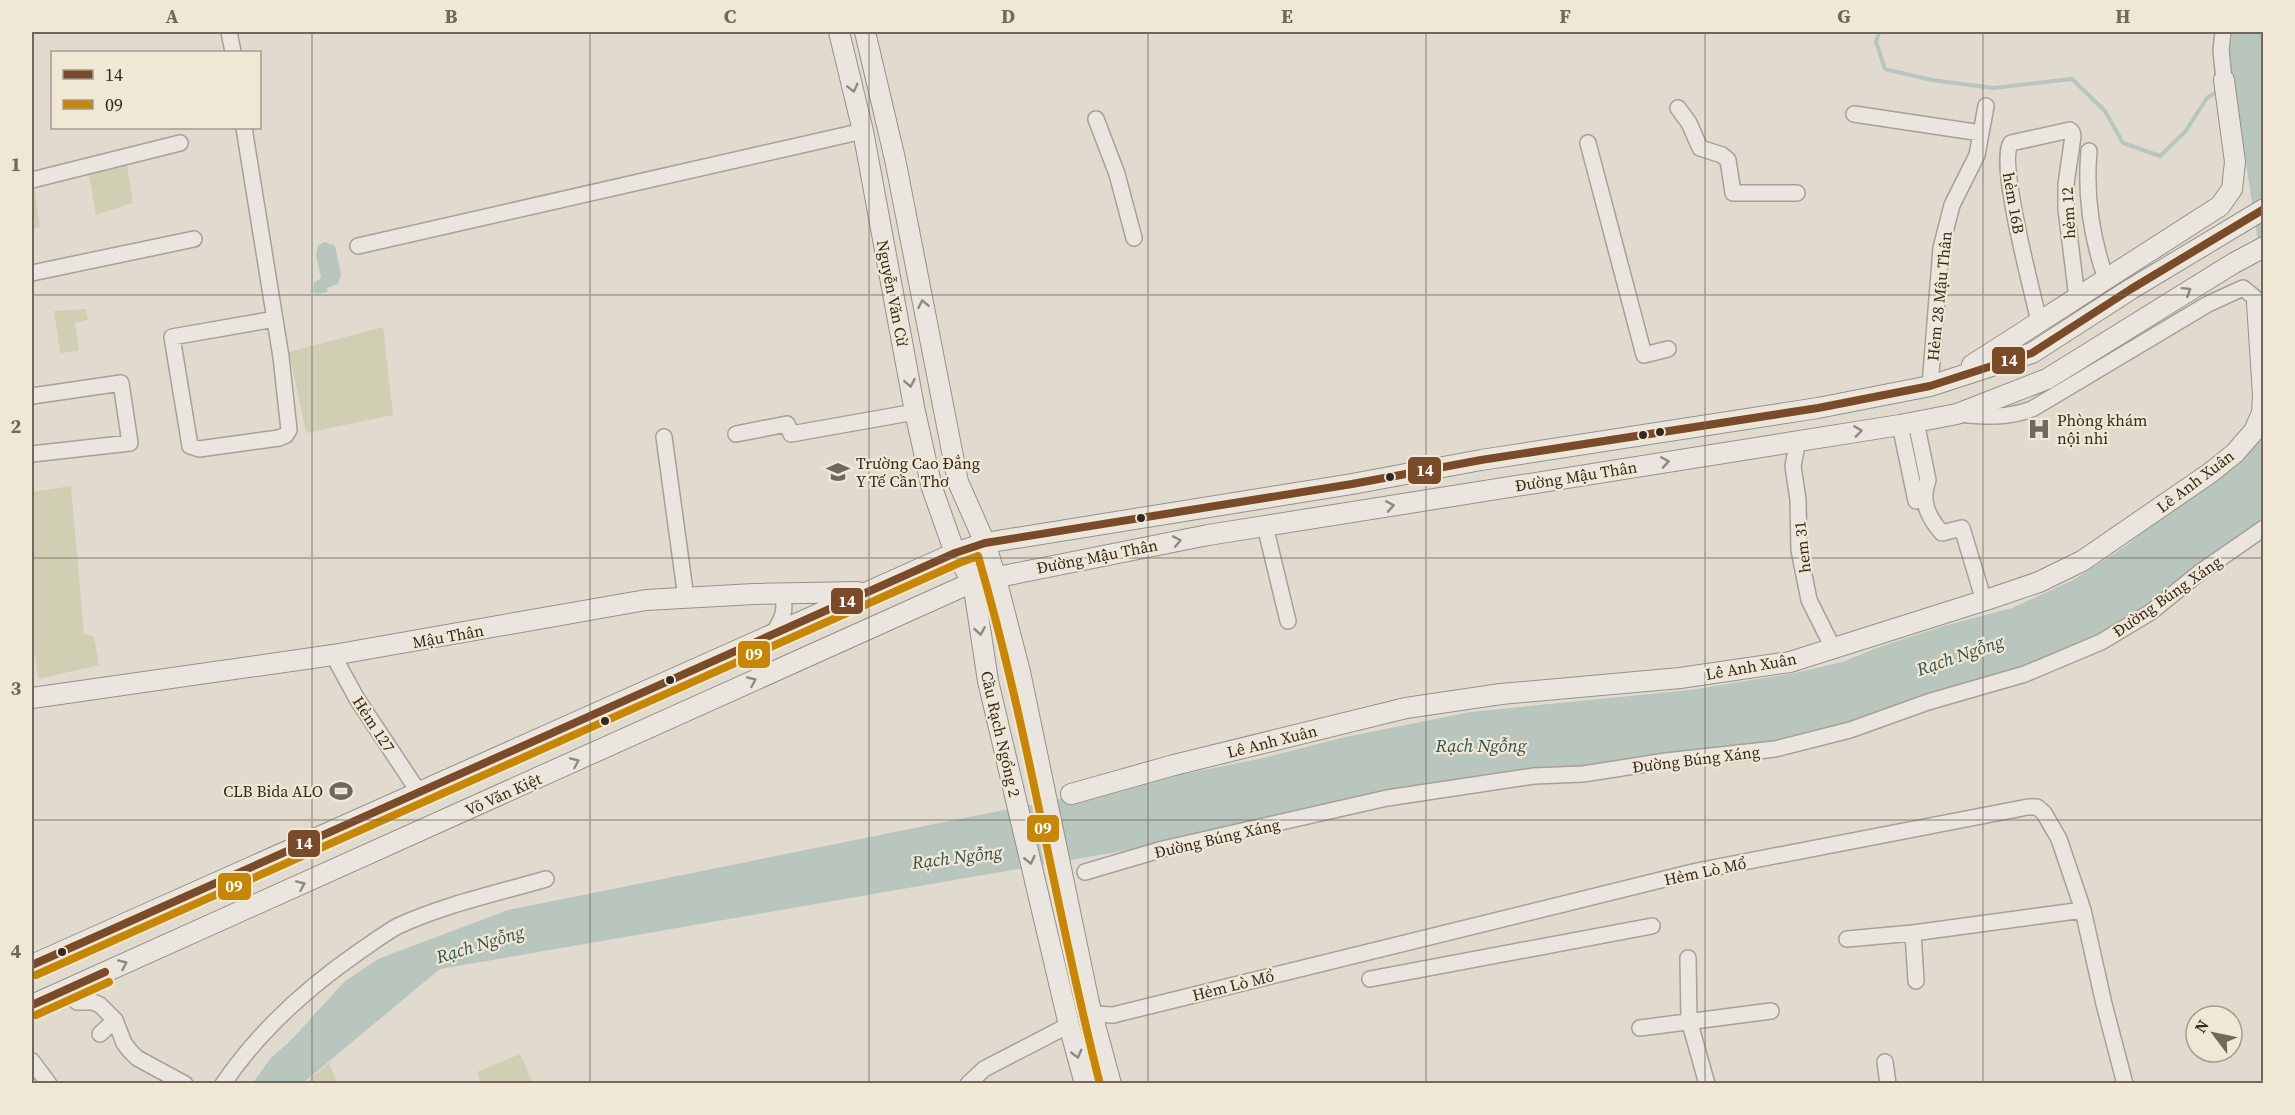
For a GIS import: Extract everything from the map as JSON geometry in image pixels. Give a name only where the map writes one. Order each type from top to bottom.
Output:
[{"type":"main road","name":"Nguyễn Văn Cừ","points":[[838,32],[863,131],[915,412],[932,488],[955,553],[973,582]]},
{"type":"main road","name":"Nguyễn Văn Cừ","points":[[865,32],[895,159],[958,482],[985,543],[995,575]]},
{"type":"main road","points":[[1939,383],[2220,206],[2232,189],[2235,162],[2225,86]]},
{"type":"main road","name":"Đường Mậu Thân","points":[[955,553],[985,543],[1352,484],[1481,460],[1818,408],[1939,383],[2032,353],[2131,289],[2264,209]]},
{"type":"main road","name":"Đường Mậu Thân","points":[[973,582],[995,575],[1265,526],[1957,414],[2047,378],[2264,247]]},
{"type":"main road","name":"Lê Anh Xuân","points":[[1071,794],[1174,765],[1406,708],[1502,694],[1691,676],[1790,662],[2039,582],[2082,561],[2211,473],[2235,453],[2254,431],[2262,413],[2263,395],[2257,303]]},
{"type":"main road","points":[[1352,484],[1357,511]]},
{"type":"main road","points":[[32,965],[955,553]]},
{"type":"main road","name":"Cầu Rạch Ngổng 2","points":[[995,575],[1020,672],[1091,1009],[1112,1083]]},
{"type":"main road","name":"Cầu Rạch Ngổng 2","points":[[973,582],[988,681],[1069,1025]]},
{"type":"main road","name":"Võ Văn Kiệt","points":[[32,1005],[973,582]]},
{"type":"main road","name":"Mậu Thân","points":[[32,699],[333,655],[646,600],[867,592]]},
{"type":"main road","points":[[1069,1025],[1085,1083]]},
{"type":"street","points":[[229,32],[233,51]]},
{"type":"street","points":[[2223,32],[2221,50],[2225,86]]},
{"type":"street","name":"Hẻm 28 Mậu Thân","points":[[1939,383],[1941,248],[1952,205],[1977,155],[1986,106]]},
{"type":"street","points":[[1678,108],[1689,123],[1700,148],[1722,155],[1728,160],[1733,193],[1797,193]]},
{"type":"street","points":[[1854,114],[1981,133]]},
{"type":"street","points":[[1096,119],[1118,174],[1134,238]]},
{"type":"street","points":[[244,129],[275,319],[281,357],[288,433],[279,438],[209,448],[199,449],[190,446],[172,337],[275,319]]},
{"type":"street","name":"hẻm 12","points":[[2070,130],[2073,136],[2066,184],[2066,208],[2077,298]]},
{"type":"street","name":"hẻm 16B","points":[[2039,322],[2007,176],[2007,149],[2011,143],[2070,130]]},
{"type":"street","points":[[358,246],[863,131]]},
{"type":"street","points":[[32,180],[180,143]]},
{"type":"street","points":[[1588,143],[1644,355],[1668,349]]},
{"type":"street","points":[[2089,151],[2087,188],[2097,251],[2106,279]]},
{"type":"street","points":[[32,273],[194,239]]},
{"type":"street","points":[[1957,414],[1989,417],[2013,416],[2032,409],[2208,304],[2243,288],[2254,297],[2257,303]]},
{"type":"street","points":[[32,396],[121,384],[130,443],[32,454]]},
{"type":"street","points":[[736,434],[788,424],[790,434],[915,412]]},
{"type":"street","points":[[1908,423],[1928,480],[1925,486],[1928,516],[1942,532],[1967,527],[1984,601]]},
{"type":"street","points":[[1908,423],[1916,501]]},
{"type":"street","points":[[664,437],[686,598]]},
{"type":"street","name":"hem 31","points":[[1798,440],[1793,466],[1798,500],[1799,550],[1809,600],[1833,648]]},
{"type":"street","points":[[1265,526],[1288,621]]},
{"type":"street","name":"Đường Búng Xáng","points":[[1085,872],[1163,849],[1368,802],[1534,776],[1583,774],[1666,761],[1774,749],[1850,730],[1928,702],[2025,674],[2101,642],[2151,612],[2199,573],[2264,528]]},
{"type":"street","points":[[772,634],[782,620],[786,607],[782,594]]},
{"type":"street","name":"Hẻm 127","points":[[333,655],[357,699],[418,791]]},
{"type":"street","name":"Hẻm Lò Mổ","points":[[1091,1009],[1113,1015],[1697,871],[2037,807],[2044,813],[2059,839],[2083,910],[2125,1083]]},
{"type":"street","points":[[223,1083],[239,1059],[304,993],[375,940],[398,926],[437,912],[546,879]]},
{"type":"street","points":[[1847,939],[1913,933],[2083,910]]},
{"type":"street","points":[[1370,980],[1652,926]]},
{"type":"street","points":[[1913,933],[1916,981]]},
{"type":"street","points":[[1688,958],[1689,1020],[1707,1083]]},
{"type":"street","points":[[68,988],[77,1002],[97,1003],[106,1009],[115,1020],[124,1043],[137,1058],[185,1083]]},
{"type":"street","points":[[1640,1028],[1771,1011]]},
{"type":"street","points":[[100,1034],[115,1020]]},
{"type":"street","points":[[968,1083],[984,1069],[1069,1025]]},
{"type":"street","points":[[32,1060],[49,1083]]},
{"type":"street","points":[[1885,1062],[1888,1083]]},
{"type":"green space","points":[[127,165],[133,203],[96,215],[89,175]]},
{"type":"green space","points":[[32,187],[34,187],[40,227],[32,230]]},
{"type":"green space","points":[[86,309],[88,320],[75,323],[79,351],[60,353],[54,311]]},
{"type":"green space","points":[[383,327],[393,415],[306,433],[289,352]]},
{"type":"green space","points":[[71,486],[84,634],[94,636],[99,665],[38,679],[32,633],[32,492]]},
{"type":"green space","points":[[520,1054],[533,1083],[481,1083],[477,1072]]},
{"type":"green space","points":[[329,1063],[337,1083],[306,1083],[306,1082]]},
{"type":"water","points":[[2233,32],[2263,32],[2263,273],[2229,55]]},
{"type":"water","points":[[325,242],[335,246],[341,275],[338,284],[327,288],[328,292],[316,294],[313,291],[314,283],[321,278],[316,256],[318,245]]},
{"type":"water","name":"Rạch Ngỗng","points":[[2263,419],[2263,521],[2137,617],[2032,666],[1803,738],[1272,819],[1117,852],[440,969],[303,1083],[252,1084],[270,1059],[293,1038],[344,982],[378,959],[508,910],[1263,758],[1341,738],[1470,712],[1690,690],[1795,673],[1842,662],[1947,625],[2012,608],[2075,579],[2127,545],[2169,511]]},
{"type":"waterway","points":[[1879,32],[1876,42],[1885,69],[1932,80],[1993,88],[2072,79],[2105,111],[2123,143],[2160,156],[2185,132],[2207,98],[2219,90]]},
{"type":"transit line","name":"14","points":[[32,965],[955,553],[985,543],[1352,484],[1481,460],[1818,408],[1930,386],[2032,353],[2131,289],[2264,209]]},
{"type":"transit line","name":"09","points":[[36,975],[978,556],[1012,687],[1100,1084]]},
{"type":"transit line","name":"14","points":[[32,1005],[105,972]]},
{"type":"transit line","name":"09","points":[[36,1015],[109,982]]},
{"type":"place","name":"Phòng khám nội nhi","points":[[2039,429]]},
{"type":"place","name":"Trường Cao Đẳng Y Tế Cần Thơ","points":[[838,472]]},
{"type":"place","name":"CLB Bida ALO","points":[[341,791]]}]
